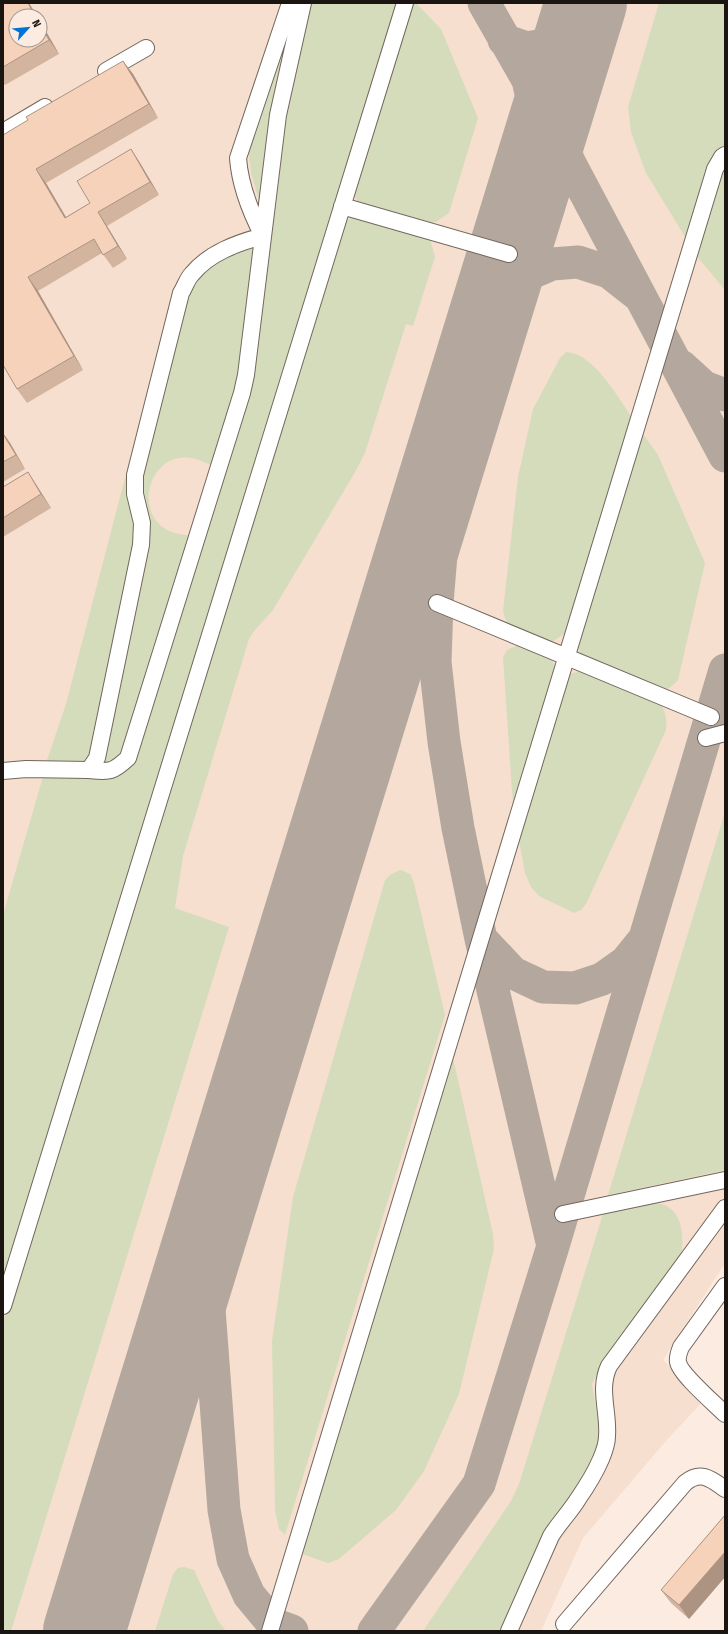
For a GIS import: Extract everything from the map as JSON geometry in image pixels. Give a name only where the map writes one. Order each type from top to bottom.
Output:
[{"type":"street","points":[[263,236],[252,217],[239,174],[238,158],[290,3]]},
{"type":"street","points":[[3,772],[26,770],[88,770],[108,772],[119,767],[128,758],[242,393],[246,375],[278,115],[303,3]]},
{"type":"street","points":[[3,1306],[405,3]]},
{"type":"street","points":[[92,80],[146,48]]},
{"type":"street","points":[[3,132],[58,100]]},
{"type":"street","points":[[270,1631],[715,169],[722,157],[725,156]]},
{"type":"street","points":[[342,206],[509,254]]},
{"type":"street","points":[[88,770],[97,758],[141,545],[142,523],[135,494],[135,475],[181,293],[191,275],[202,263],[239,243],[263,236]]},
{"type":"street","points":[[437,603],[711,717]]},
{"type":"street","points":[[706,738],[725,733]]},
{"type":"street","points":[[563,1214],[725,1180]]},
{"type":"street","points":[[509,1631],[551,1536],[559,1523],[578,1500],[593,1476],[605,1449],[607,1436],[603,1389],[605,1375],[609,1366],[725,1208]]},
{"type":"street","points":[[725,1286],[681,1347],[678,1355],[678,1362],[683,1373],[725,1414]]},
{"type":"street","points":[[564,1624],[685,1483],[692,1478],[699,1476],[706,1477],[725,1489]]},
{"type":"shaded area","points":[[3,3],[725,3],[725,1263],[663,1360],[704,1400],[666,1441],[583,1538],[541,1631],[3,1631]]},
{"type":"green space","points":[[297,3],[265,221],[251,173],[248,147]]},
{"type":"green space","points":[[306,3],[398,3],[3,1288],[3,915],[44,773],[118,774],[249,388],[281,130]]},
{"type":"green space","points":[[411,3],[416,3],[441,29],[478,118],[449,213],[436,222],[429,223],[360,204],[355,198],[353,192]]},
{"type":"green space","points":[[659,3],[725,3],[725,149],[687,240],[646,173],[631,132],[628,107]]},
{"type":"green space","points":[[725,164],[725,290],[695,254]]},
{"type":"green space","points":[[352,217],[360,217],[425,235],[431,242],[435,257],[413,326],[406,324],[365,453],[273,610],[249,639],[183,856],[175,908],[229,927],[11,1631],[3,1631],[3,1322],[340,228]]},
{"type":"green space","points":[[257,245],[241,378],[215,468],[191,458],[172,460],[158,470],[150,486],[149,503],[155,519],[170,531],[193,535],[119,761],[100,767],[147,545],[138,487],[189,287],[215,259]]},
{"type":"green space","points":[[566,352],[576,354],[596,368],[613,389],[633,419],[568,631],[552,642],[509,625],[503,611],[518,477],[533,409],[560,358]]},
{"type":"green space","points":[[643,434],[658,455],[705,563],[678,680],[671,687],[665,690],[584,658],[579,651],[577,641]]},
{"type":"green space","points":[[126,474],[137,527],[90,758],[87,762],[46,763],[66,704]]},
{"type":"green space","points":[[521,644],[551,658],[555,667],[555,673],[513,806],[503,657],[507,650]]},
{"type":"green space","points":[[582,670],[658,701],[661,704],[666,718],[666,730],[586,904],[581,910],[574,913],[539,896],[531,887],[525,873],[518,835],[568,675]]},
{"type":"green space","points":[[725,812],[725,1170],[608,1195]]},
{"type":"green space","points":[[401,870],[410,874],[414,883],[445,1015],[285,1535],[279,1529],[275,1510],[272,1341],[293,1197],[385,880],[391,874]]},
{"type":"green space","points":[[453,1058],[493,1234],[494,1249],[459,1394],[424,1471],[396,1510],[339,1559],[328,1563],[302,1554]]},
{"type":"green space","points":[[643,1203],[662,1204],[675,1213],[681,1226],[681,1257],[596,1376],[592,1384],[599,1426],[598,1440],[594,1454],[566,1506],[549,1526],[501,1631],[423,1631],[511,1501],[519,1484],[603,1214],[620,1207]]},
{"type":"green space","points":[[184,1567],[194,1570],[218,1621],[226,1631],[155,1631],[173,1574],[178,1568]]},
{"type":"building","points":[[3,3],[28,3],[31,8],[8,8],[8,48],[35,48],[3,67]]},
{"type":"building","points":[[123,61],[149,104],[36,169],[65,218],[90,203],[77,181],[131,149],[150,182],[98,212],[118,246],[103,255],[94,239],[28,277],[74,356],[17,389],[3,365],[3,135],[28,120],[26,117]]},
{"type":"building","points":[[3,434],[16,455],[3,462]]},
{"type":"building","points":[[28,472],[41,494],[3,518],[3,487]]},
{"type":"building","points":[[725,1515],[725,1552],[679,1605],[661,1590]]},
{"type":"taxiway","points":[[484,3],[528,80],[536,116],[537,163]]},
{"type":"taxiway","points":[[504,40],[527,48],[549,44],[569,27],[583,3]]},
{"type":"taxiway","points":[[564,75],[558,117],[568,160],[725,456]]},
{"type":"taxiway","points":[[493,304],[526,275],[552,264],[578,262],[609,272],[637,294]]},
{"type":"taxiway","points":[[681,366],[704,387],[725,395]]},
{"type":"taxiway","points":[[459,416],[441,555],[437,603],[435,662],[444,742],[458,828],[481,939],[553,1246]]},
{"type":"taxiway","points":[[374,1631],[479,1484],[553,1246],[725,670]]},
{"type":"taxiway","points":[[481,939],[513,973],[543,987],[575,988],[602,979],[626,962],[643,941]]},
{"type":"taxiway","points":[[204,1242],[224,1510],[233,1559],[249,1595],[273,1624],[292,1631]]},
{"type":"runway","points":[[84,1631],[586,3]]}]
